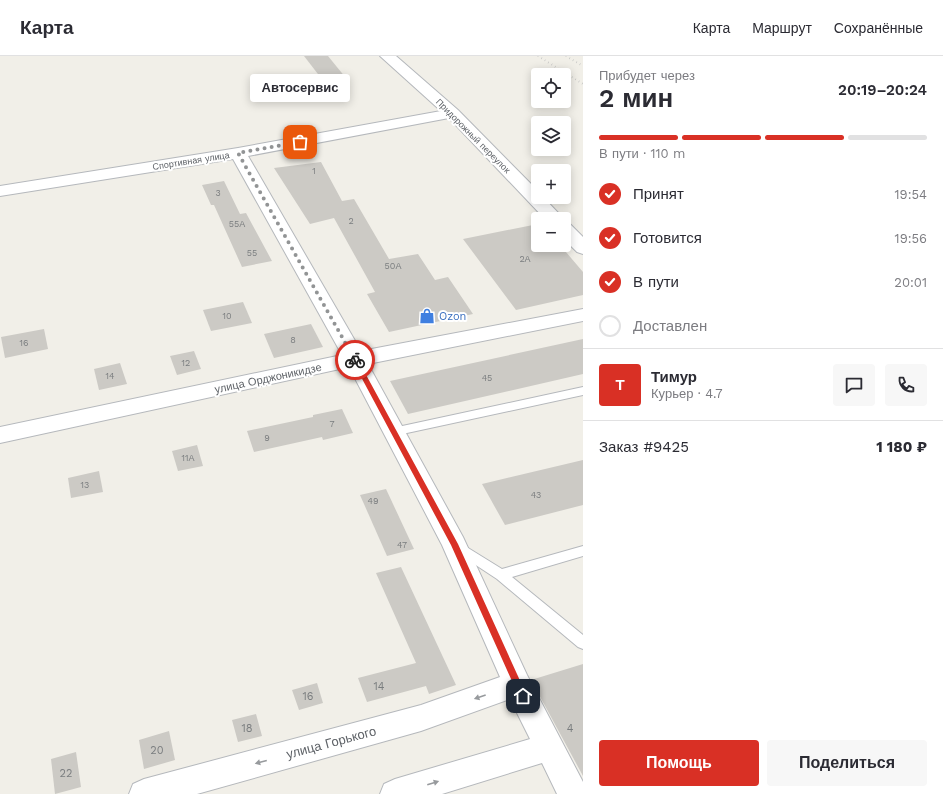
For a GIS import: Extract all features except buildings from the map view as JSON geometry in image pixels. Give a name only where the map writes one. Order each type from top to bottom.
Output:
[{"type":"street","name":"Придорожный переулок","points":[[387,56],[452,113],[548,212]]},
{"type":"street","name":"Спортивная улица","points":[[0,191],[238,153],[452,113]]},
{"type":"street","points":[[238,153],[355,360],[454,544],[516,684],[573,794]]},
{"type":"street","points":[[571,235],[583,248]]},
{"type":"street","name":"улица Орджоникидзе","points":[[0,435],[355,360],[583,314]]},
{"type":"street","name":"улица Горького","points":[[144,794],[421,718],[516,684]]},
{"type":"street","points":[[395,794],[549,747]]},
{"type":"lane","points":[[393,432],[583,391]]},
{"type":"lane","points":[[454,544],[501,575],[583,643]]},
{"type":"lane","points":[[501,575],[583,551]]},
{"type":"railway","points":[[538,56],[583,84]]},
{"type":"railway","points":[[566,56],[583,66]]},
{"type":"way so far","points":[[300,142],[238,153],[355,360]]},
{"type":"place","name":"Автосервис","points":[[300,142]]},
{"type":"place","name":"Ozon","points":[[427,316]]},
{"type":"route","points":[[355,360],[454,544],[516,684],[523,696]]}]
